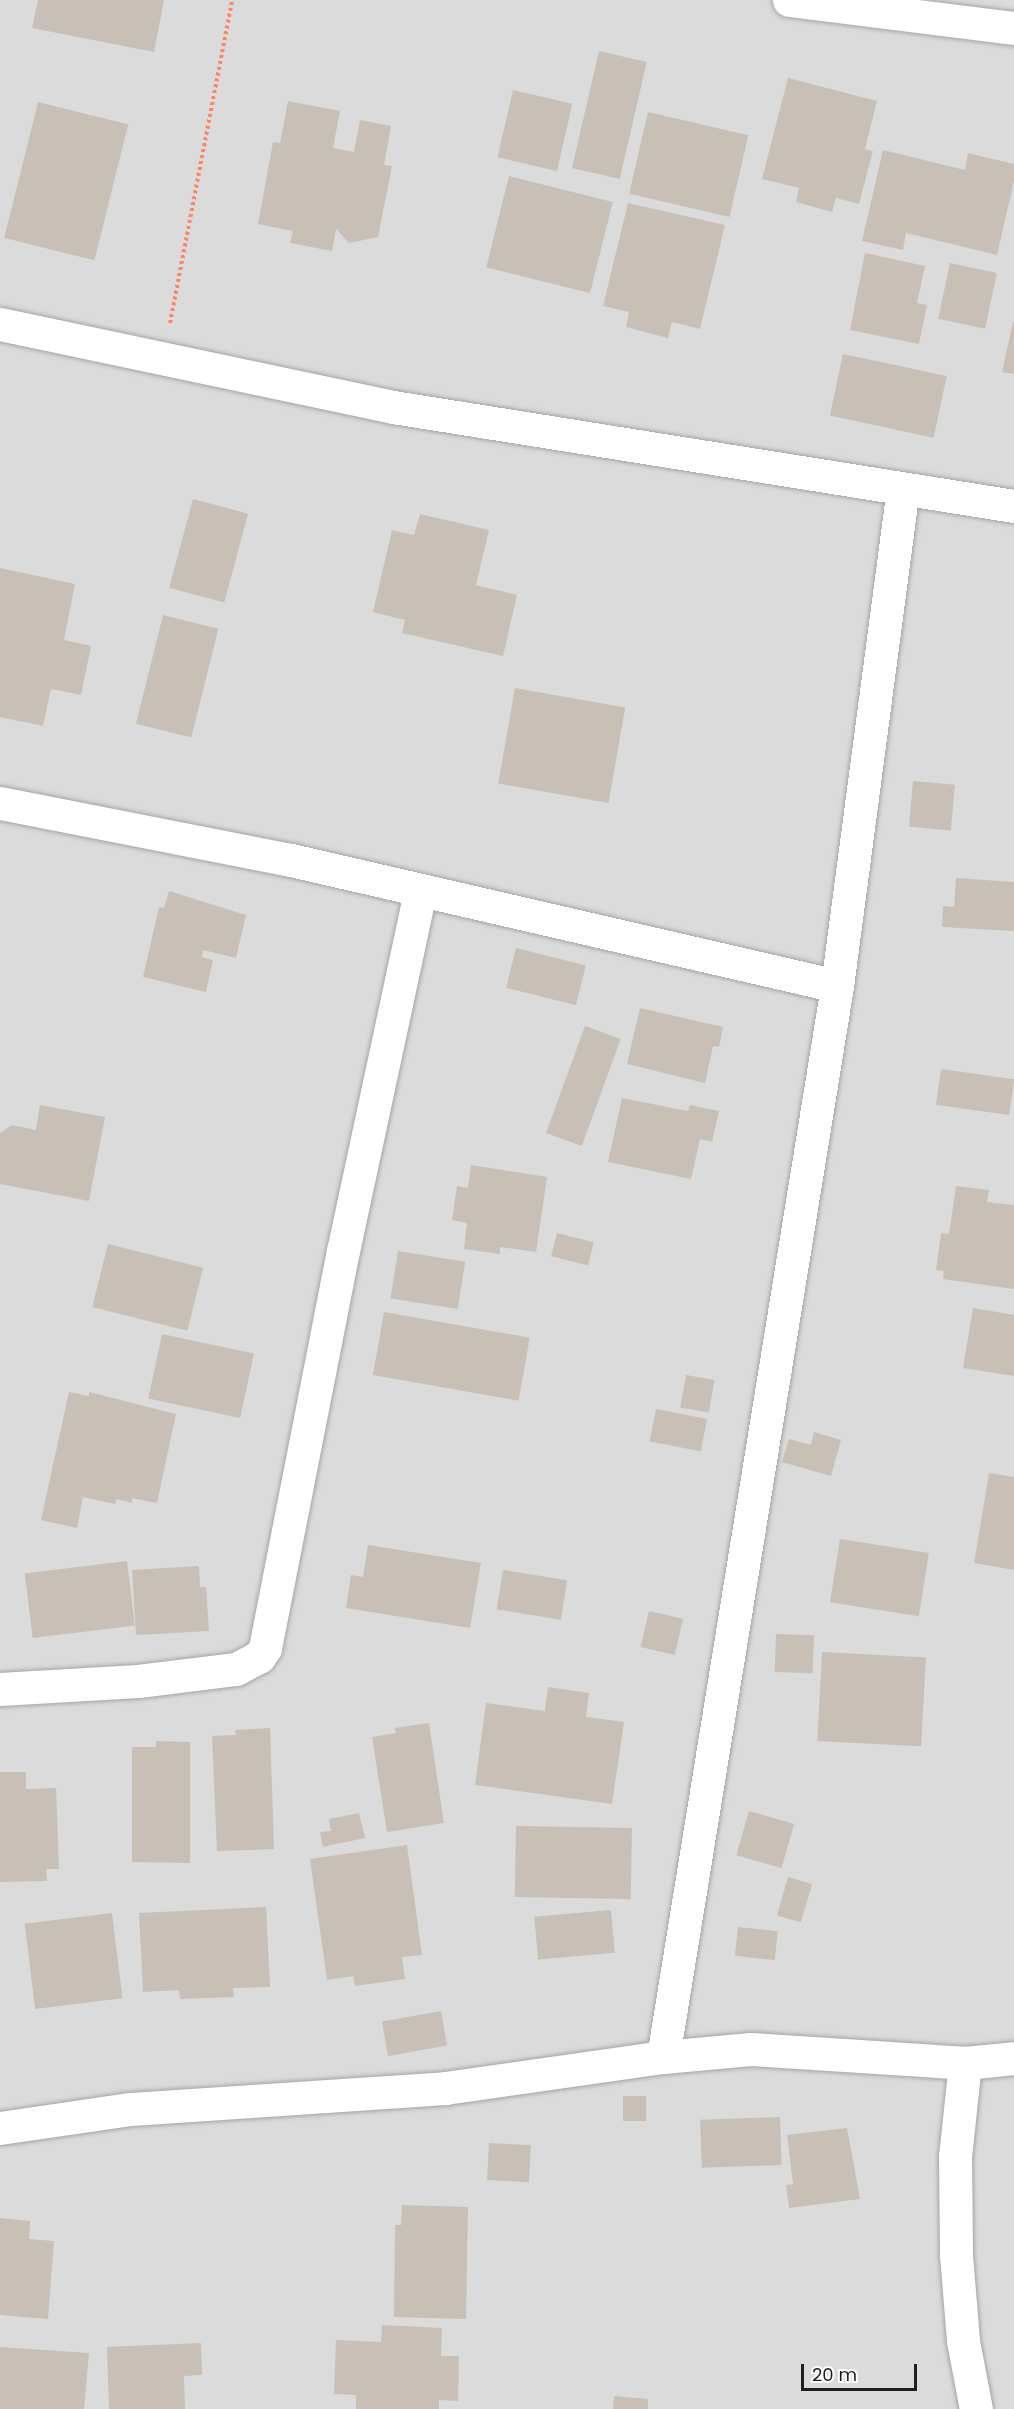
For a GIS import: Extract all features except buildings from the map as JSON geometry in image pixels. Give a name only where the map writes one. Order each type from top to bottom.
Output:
[{"type":"street","points":[[789,0],[1014,28]]},
{"type":"street","points":[[0,324],[393,407],[1014,506]]},
{"type":"street","points":[[663,2057],[837,986],[903,488]]},
{"type":"street","points":[[0,803],[291,860],[837,986]]},
{"type":"street","points":[[0,1689],[138,1681],[236,1669],[259,1657],[265,1648],[338,1274],[420,891]]},
{"type":"street","points":[[0,2128],[131,2109],[445,2088],[663,2057],[751,2049],[965,2063],[1014,2058]]},
{"type":"street","points":[[965,2063],[955,2156],[956,2255],[963,2341],[976,2409]]},
{"type":"path","points":[[164,357],[232,0]]},
{"type":"shaded area","points":[[0,0],[1014,0],[1014,2409],[0,2409]]}]
